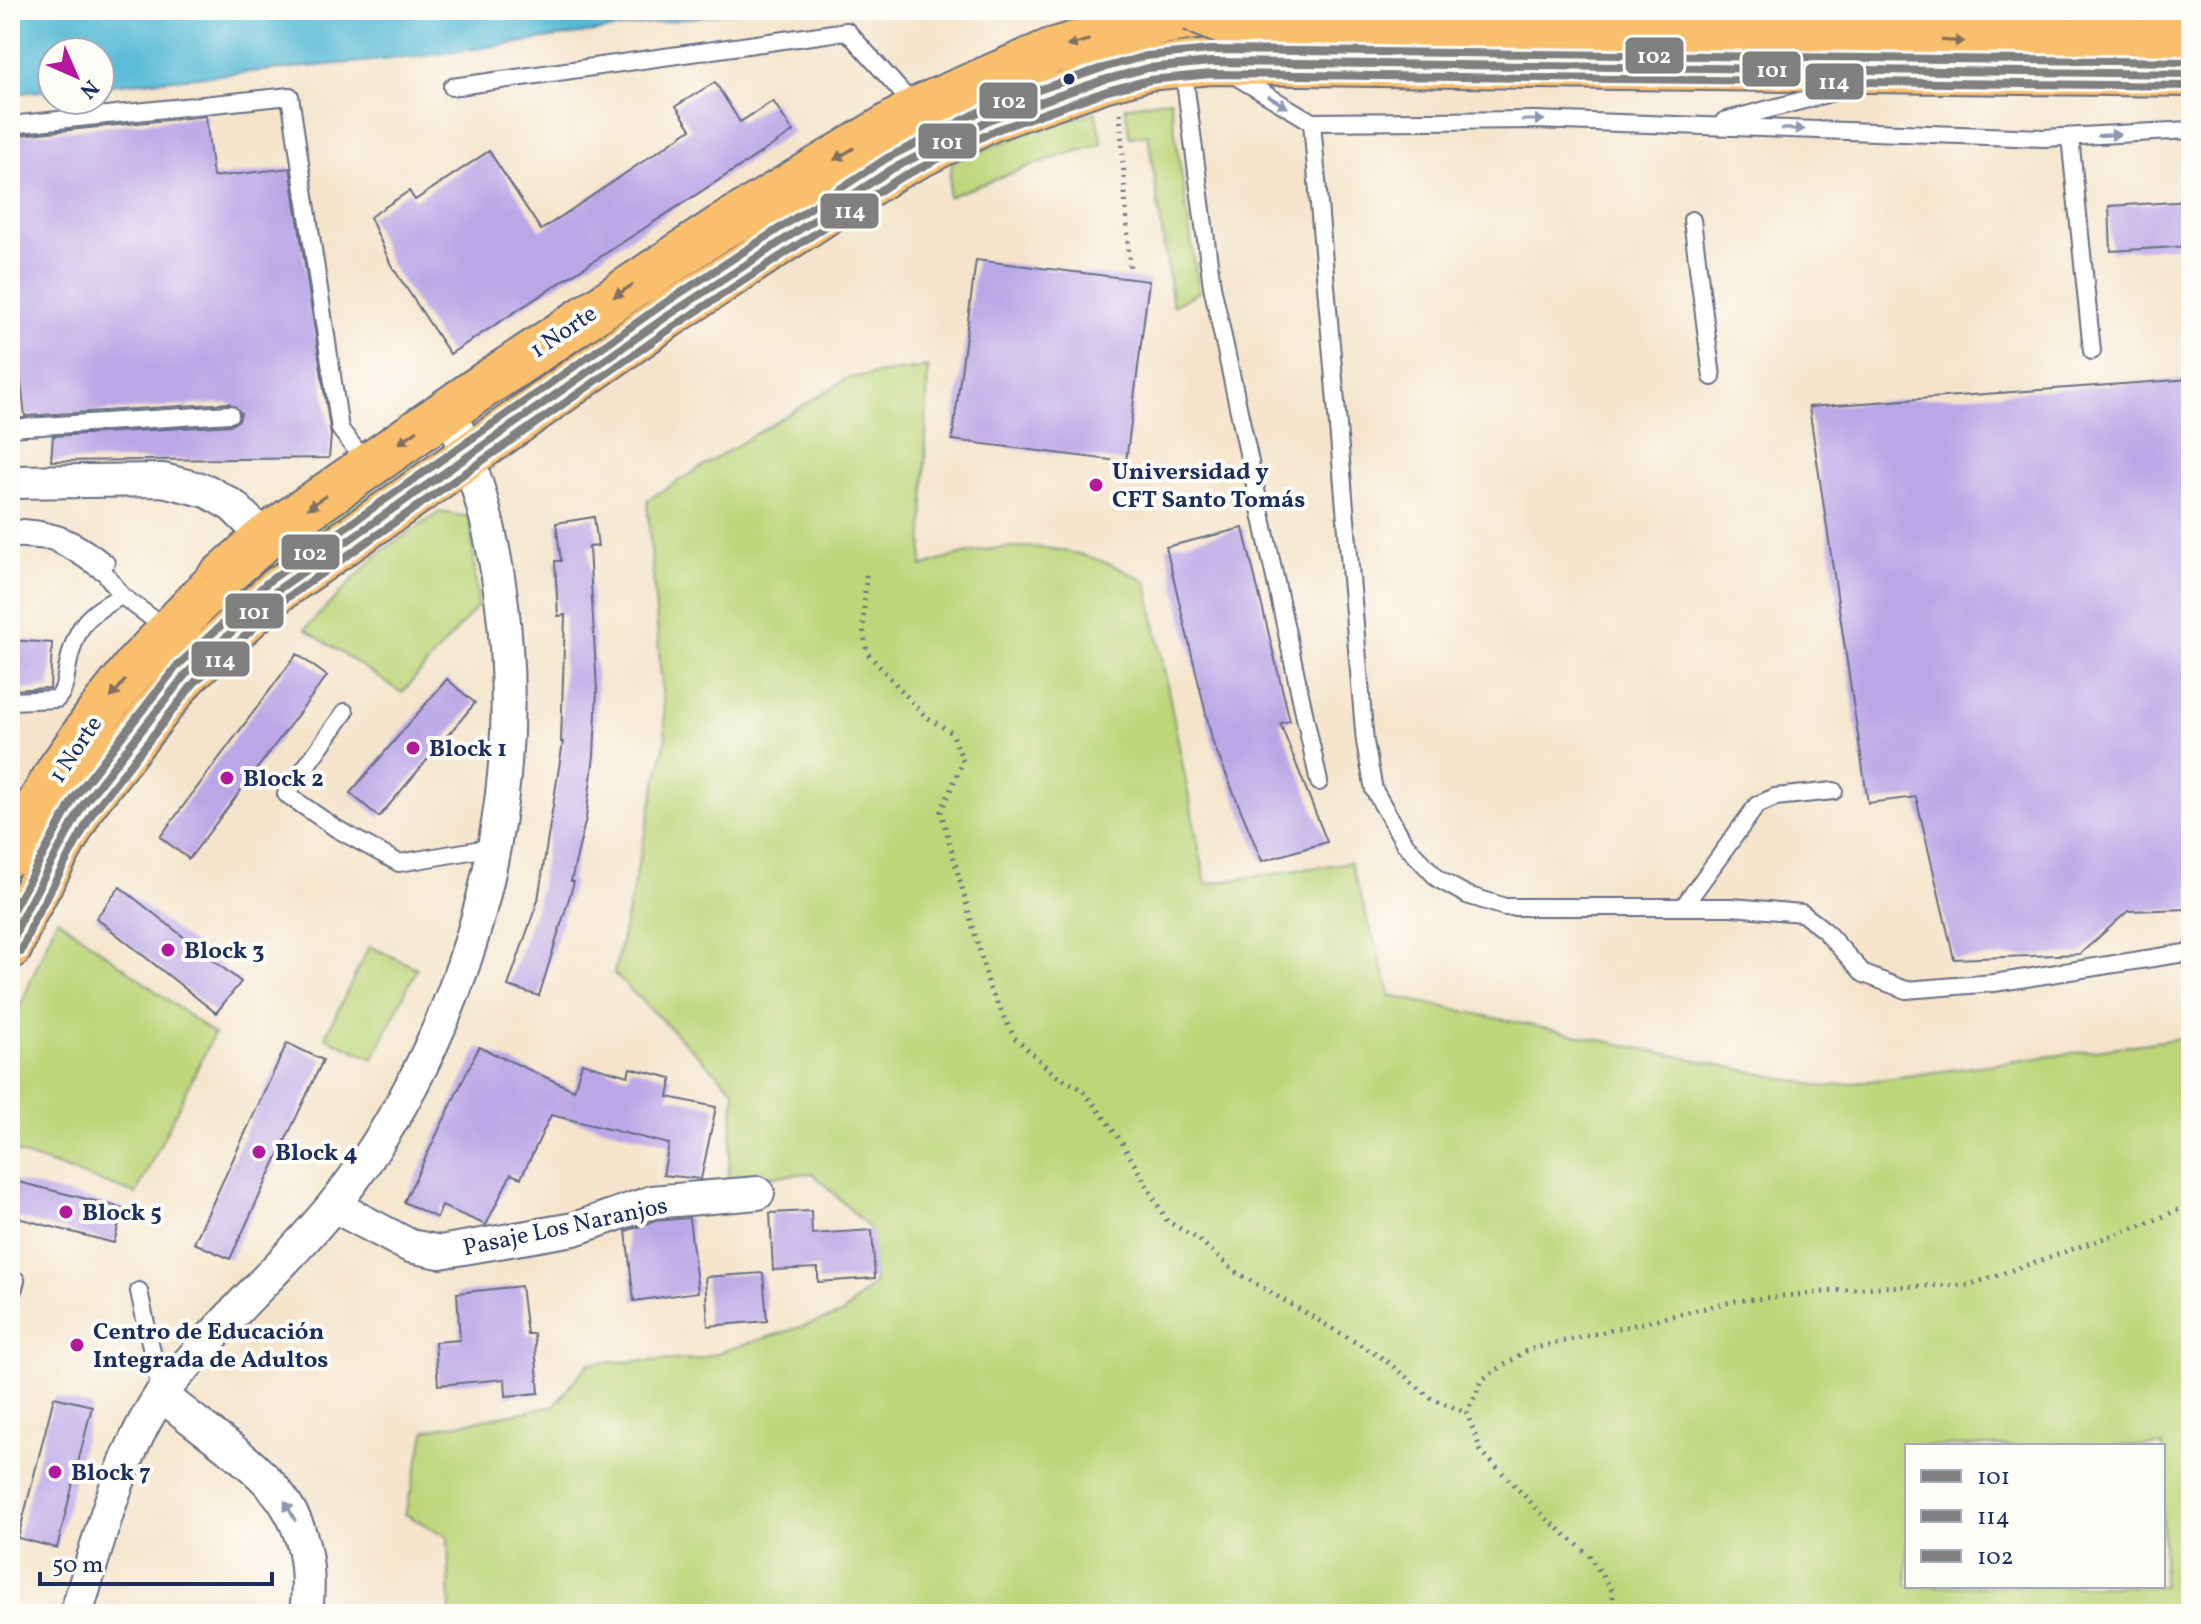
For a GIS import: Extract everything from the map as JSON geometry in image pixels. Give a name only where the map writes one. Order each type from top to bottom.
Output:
[{"type":"main road","points":[[1195,10],[1229,25],[1273,34],[1775,32],[1988,43],[2191,45]]},
{"type":"main road","name":"1 Norte","points":[[10,854],[58,772],[99,713],[169,630],[265,538],[449,409],[720,228],[917,109],[1051,51],[1111,34],[1208,13],[1255,10]]},
{"type":"main road","points":[[1742,10],[2191,13]]},
{"type":"main road","name":"1 Norte","points":[[10,947],[23,915],[83,805],[185,675],[271,596],[666,317],[892,169],[991,119],[1103,80],[1148,68],[1197,64],[2191,74]]},
{"type":"street","points":[[76,1614],[131,1449],[161,1394],[334,1206],[394,1118],[441,1023],[464,963],[501,817],[508,728],[503,620],[482,495],[449,409]]},
{"type":"street","points":[[10,482],[163,480],[207,491],[233,506],[265,538],[332,552]]},
{"type":"street","points":[[185,675],[253,580],[265,538]]},
{"type":"street","name":"Pasaje Los Naranjos","points":[[334,1206],[410,1246],[440,1252],[574,1229],[652,1202],[758,1193]]},
{"type":"street","points":[[161,1394],[256,1467],[285,1501],[303,1542],[308,1566],[306,1614]]},
{"type":"lane","points":[[452,87],[847,31],[917,109]]},
{"type":"lane","points":[[1197,64],[1312,122],[1535,120],[2070,137],[2191,130]]},
{"type":"lane","points":[[1197,64],[1212,286],[1319,782]]},
{"type":"lane","points":[[1707,125],[1906,73]]},
{"type":"lane","points":[[10,125],[290,96],[340,429],[368,465]]},
{"type":"lane","points":[[1312,122],[1365,742],[1374,790],[1405,844],[1438,879],[1467,895],[1505,907],[1683,907],[1802,913],[1824,930],[1864,974],[1906,990],[1994,983],[2191,952]]},
{"type":"lane","points":[[2070,137],[2092,351]]},
{"type":"lane","points":[[1692,220],[1712,377]]},
{"type":"lane","points":[[10,428],[230,414]]},
{"type":"lane","points":[[10,528],[50,529],[80,542],[112,568],[122,596]]},
{"type":"lane","points":[[10,538],[51,541],[74,553],[105,573],[122,596],[169,630]]},
{"type":"lane","points":[[10,701],[57,699],[64,692],[79,629],[94,610],[122,596]]},
{"type":"lane","points":[[345,712],[286,794],[337,829],[399,863],[494,847]]},
{"type":"lane","points":[[1683,907],[1757,805],[1775,797],[1834,791]]},
{"type":"lane","points":[[10,1302],[16,1280]]},
{"type":"lane","points":[[139,1291],[161,1394]]},
{"type":"path","points":[[1124,152],[1130,272]]},
{"type":"path","points":[[866,575],[863,627],[867,653],[925,716],[952,733],[963,761],[941,812],[990,989],[1014,1037],[1054,1074],[1080,1088],[1094,1104],[1121,1141],[1167,1221],[1198,1239],[1236,1272],[1384,1359],[1431,1398],[1467,1413]]},
{"type":"path","points":[[1613,1614],[1613,1592],[1589,1555],[1545,1517],[1481,1451],[1467,1413],[1483,1379],[1527,1350],[1735,1301],[1874,1287],[1969,1285],[2151,1222],[2191,1204]]},
{"type":"green space","points":[[1170,99],[1199,292],[1173,306],[1148,134],[1130,137],[1125,107]]},
{"type":"green space","points":[[1096,112],[1102,144],[1033,165],[948,197],[952,162],[1042,127]]},
{"type":"green space","points":[[928,367],[922,567],[980,551],[1008,547],[1036,548],[1092,558],[1147,582],[1206,884],[1350,862],[1391,996],[1825,1087],[2191,1037],[2191,1614],[450,1614],[448,1537],[405,1514],[426,1430],[554,1406],[589,1363],[698,1359],[842,1314],[874,1284],[871,1230],[813,1173],[728,1180],[735,1091],[614,974],[666,739],[647,500],[848,378]]},
{"type":"green space","points":[[416,456],[427,463],[331,533],[304,531]]},
{"type":"green space","points":[[440,512],[470,517],[478,606],[402,693],[305,629],[379,553]]},
{"type":"green space","points":[[57,918],[214,1034],[136,1194],[10,1150],[10,1031]]},
{"type":"green space","points":[[369,946],[417,968],[373,1059],[325,1037]]},
{"type":"water","points":[[10,10],[746,10],[426,56],[116,85],[116,36],[36,36],[36,92],[10,94]]},
{"type":"building","points":[[715,82],[740,122],[773,101],[793,132],[450,354],[391,265],[370,217],[409,191],[415,200],[489,151],[541,230],[691,129],[676,106]]},
{"type":"building","points":[[206,116],[213,177],[290,168],[331,435],[329,458],[51,461],[53,436],[231,425],[239,420],[241,413],[229,403],[25,416],[10,289],[10,136]]},
{"type":"building","points":[[2191,201],[2191,246],[2111,251],[2109,206]]},
{"type":"building","points":[[976,260],[1149,281],[1126,462],[952,440]]},
{"type":"building","points":[[2191,379],[2191,909],[2128,911],[2080,954],[1954,959],[1916,797],[1868,803],[1809,407]]},
{"type":"building","points":[[594,517],[598,546],[589,547],[597,690],[594,756],[586,818],[571,881],[574,882],[539,996],[508,986],[538,900],[563,742],[565,615],[558,616],[555,561],[561,561],[556,523]]},
{"type":"building","points":[[1243,528],[1290,721],[1280,723],[1327,842],[1262,861],[1213,743],[1166,547]]},
{"type":"building","points":[[10,640],[52,643],[50,688],[10,690]]},
{"type":"building","name":"Block 2","points":[[297,654],[327,676],[189,859],[160,837]]},
{"type":"building","name":"Block 1","points":[[447,679],[475,703],[379,817],[350,793]]},
{"type":"building","name":"Block 3","points":[[120,887],[241,982],[216,1013],[96,918]]},
{"type":"building","name":"Block 4","points":[[287,1043],[323,1060],[230,1259],[194,1243]]},
{"type":"building","points":[[479,1047],[574,1090],[582,1063],[628,1076],[630,1068],[672,1078],[668,1097],[716,1107],[701,1179],[663,1175],[669,1144],[551,1115],[521,1178],[511,1174],[486,1225],[442,1206],[437,1218],[404,1202]]},
{"type":"building","name":"Block 5","points":[[10,1180],[123,1208],[114,1243],[10,1216]]},
{"type":"building","points":[[811,1211],[812,1234],[872,1230],[875,1278],[818,1282],[818,1268],[773,1270],[770,1213]]},
{"type":"building","points":[[689,1218],[698,1292],[634,1301],[626,1231],[655,1221]]},
{"type":"building","points":[[763,1273],[767,1321],[708,1326],[705,1277]]},
{"type":"building","points":[[521,1286],[527,1334],[534,1334],[539,1393],[506,1396],[505,1379],[438,1385],[435,1342],[460,1340],[457,1293]]},
{"type":"building","name":"Block 7","points":[[54,1397],[92,1406],[57,1548],[18,1538]]},
{"type":"transit line","name":"102","points":[[10,915],[74,798],[176,667],[269,581],[659,307],[887,158],[987,108],[1146,56],[1211,50],[2191,62]]},
{"type":"transit line","name":"101","points":[[10,947],[23,915],[83,805],[185,675],[276,591],[666,317],[892,169],[991,119],[1103,80],[1148,68],[1211,62],[2191,74]]},
{"type":"transit line","name":"114","points":[[21,952],[34,920],[93,812],[194,683],[284,600],[673,327],[898,179],[996,130],[1107,91],[1150,80],[1211,74],[2191,86]]},
{"type":"place","name":"Universidad y CFT Santo Tomás","points":[[1096,485]]},
{"type":"place","name":"Block 1","points":[[413,748]]},
{"type":"place","name":"Block 2","points":[[227,778]]},
{"type":"place","name":"Block 3","points":[[168,950]]},
{"type":"place","name":"Block 4","points":[[259,1152]]},
{"type":"place","name":"Block 5","points":[[66,1212]]},
{"type":"place","name":"Centro de Educación Integrada de Adultos","points":[[77,1345]]},
{"type":"place","name":"Block 7","points":[[55,1472]]}]
